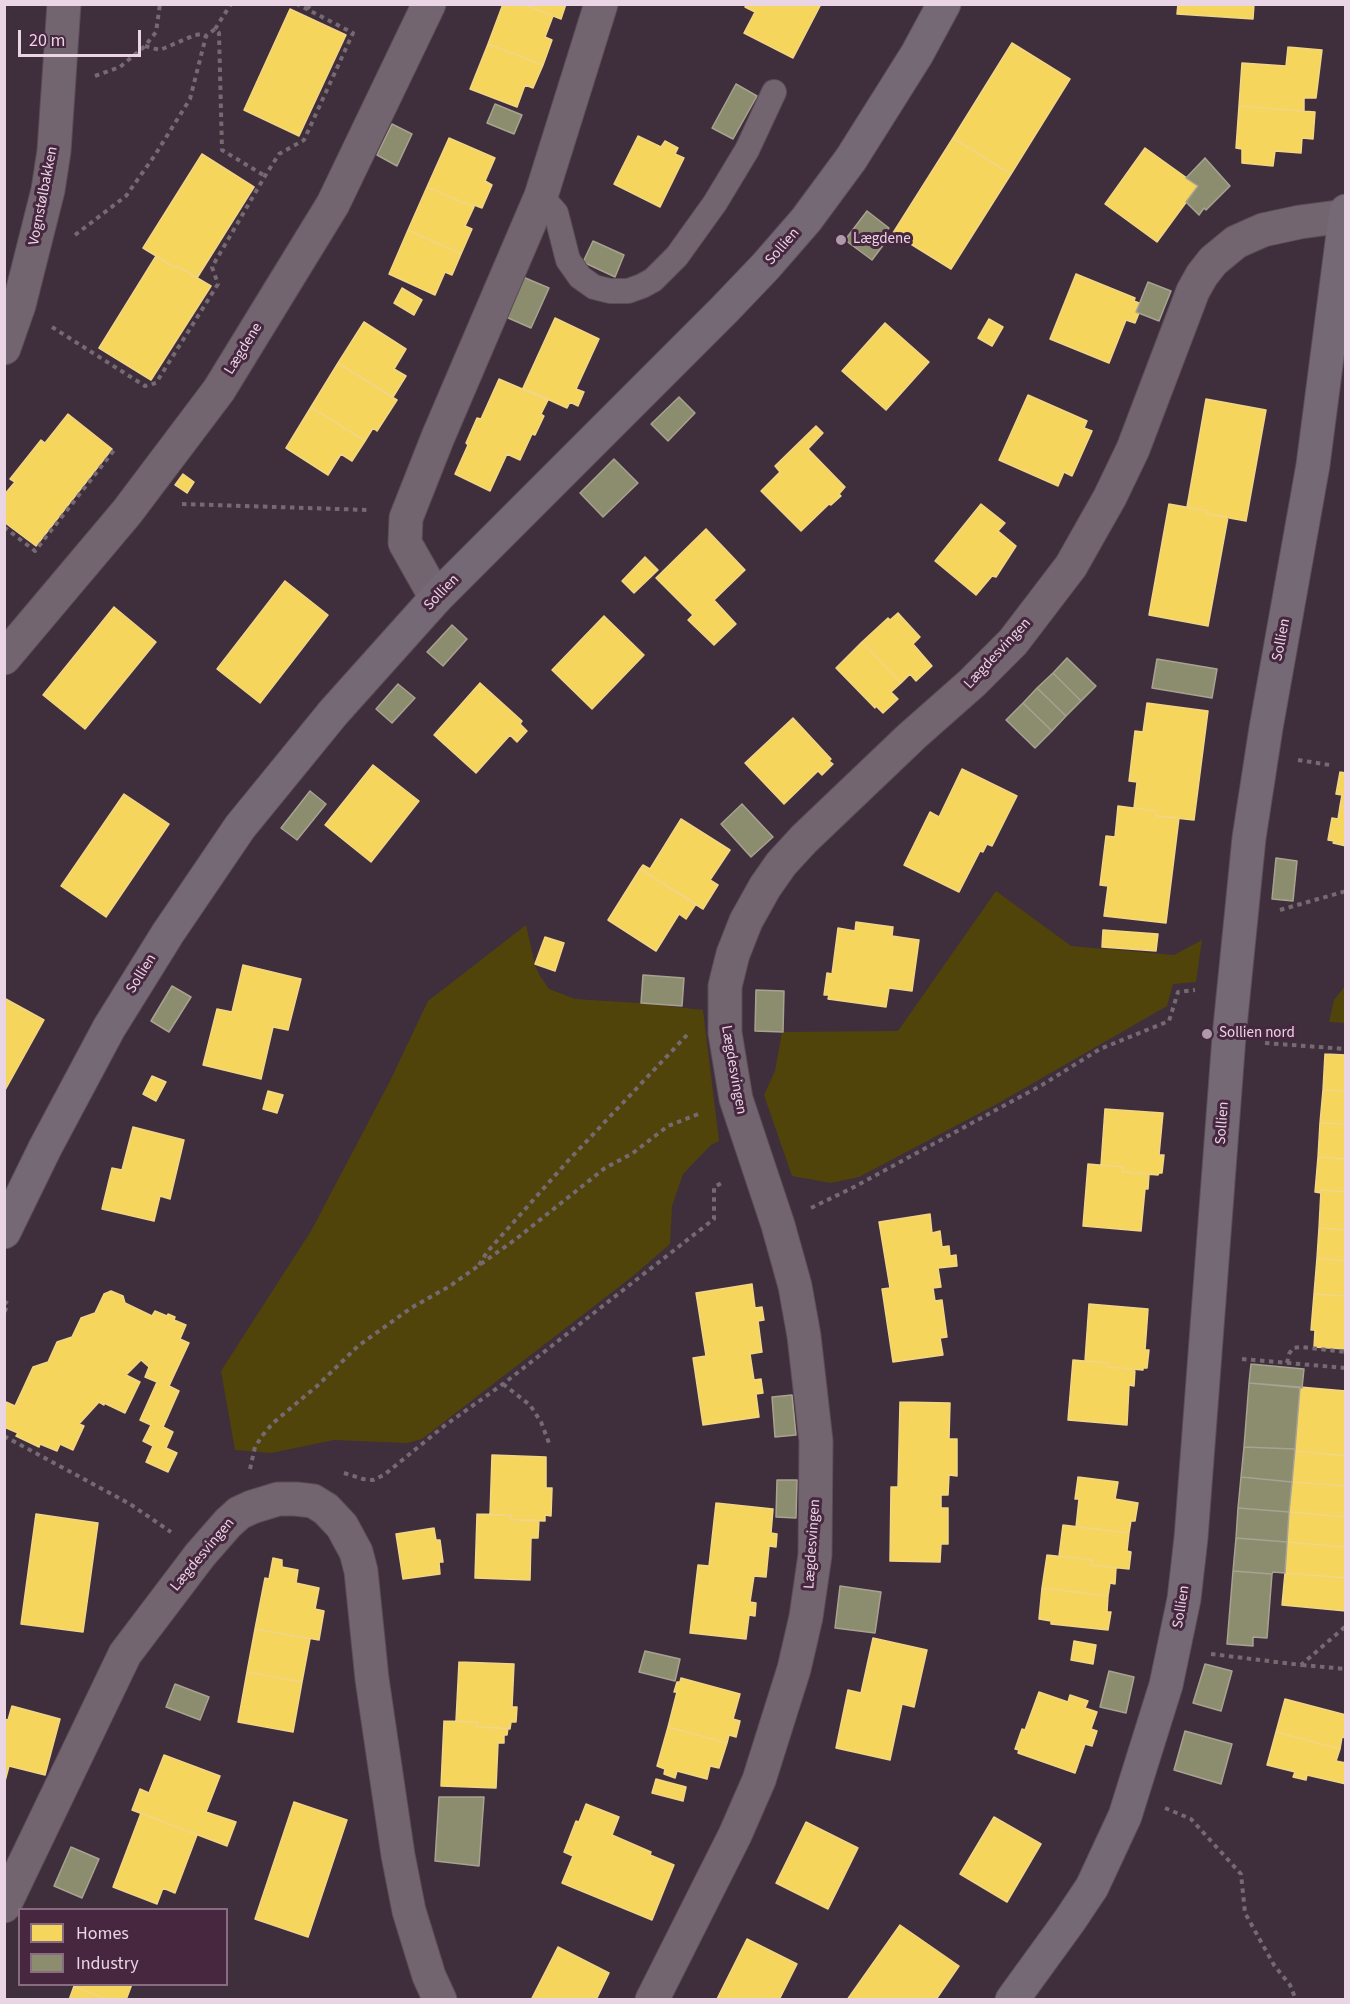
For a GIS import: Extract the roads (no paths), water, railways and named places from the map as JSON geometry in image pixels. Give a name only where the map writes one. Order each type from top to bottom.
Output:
[{"type":"street","name":"Vognstølbakken","points":[[4,348],[19,305],[48,190],[54,151],[64,4]]},
{"type":"street","name":"Lægdene","points":[[4,658],[127,512],[219,390],[333,204],[429,4]]},
{"type":"street","points":[[436,598],[405,543],[406,518],[438,437],[542,196],[601,4]]},
{"type":"street","name":"Sollien","points":[[4,1232],[45,1148],[110,1028],[168,933],[240,827],[333,713],[436,598],[766,267],[806,220],[851,159],[917,54],[944,4]]},
{"type":"street","name":"Sollien","points":[[1012,2000],[1092,1887],[1133,1796],[1166,1685],[1184,1599],[1191,1538],[1234,985],[1249,838],[1266,728],[1313,465],[1346,211]]},
{"type":"street","name":"Lægdesvingen","points":[[652,2000],[735,1835],[759,1780],[781,1715],[806,1617],[815,1555],[816,1442],[804,1336],[795,1286],[778,1225],[736,1099],[724,1033],[725,986],[733,954],[746,921],[781,864],[804,839],[1013,642],[1071,566],[1110,497],[1133,448],[1193,291],[1202,275],[1225,249],[1245,237],[1281,226],[1345,216]]},
{"type":"street","name":"Lægdesvingen","points":[[4,1906],[125,1653],[200,1556],[239,1513],[278,1499],[313,1501],[326,1509],[342,1526],[356,1552],[364,1593],[371,1668],[398,1855],[409,1911],[429,1976],[440,2000]]},
{"type":"lane","points":[[542,196],[556,213],[568,260],[580,277],[594,287],[610,291],[628,291],[642,286],[653,280],[677,256],[715,204],[747,150],[774,92]]},
{"type":"place","name":"Lægdene","points":[[841,240]]},
{"type":"place","name":"Sollien nord","points":[[1207,1034]]}]
